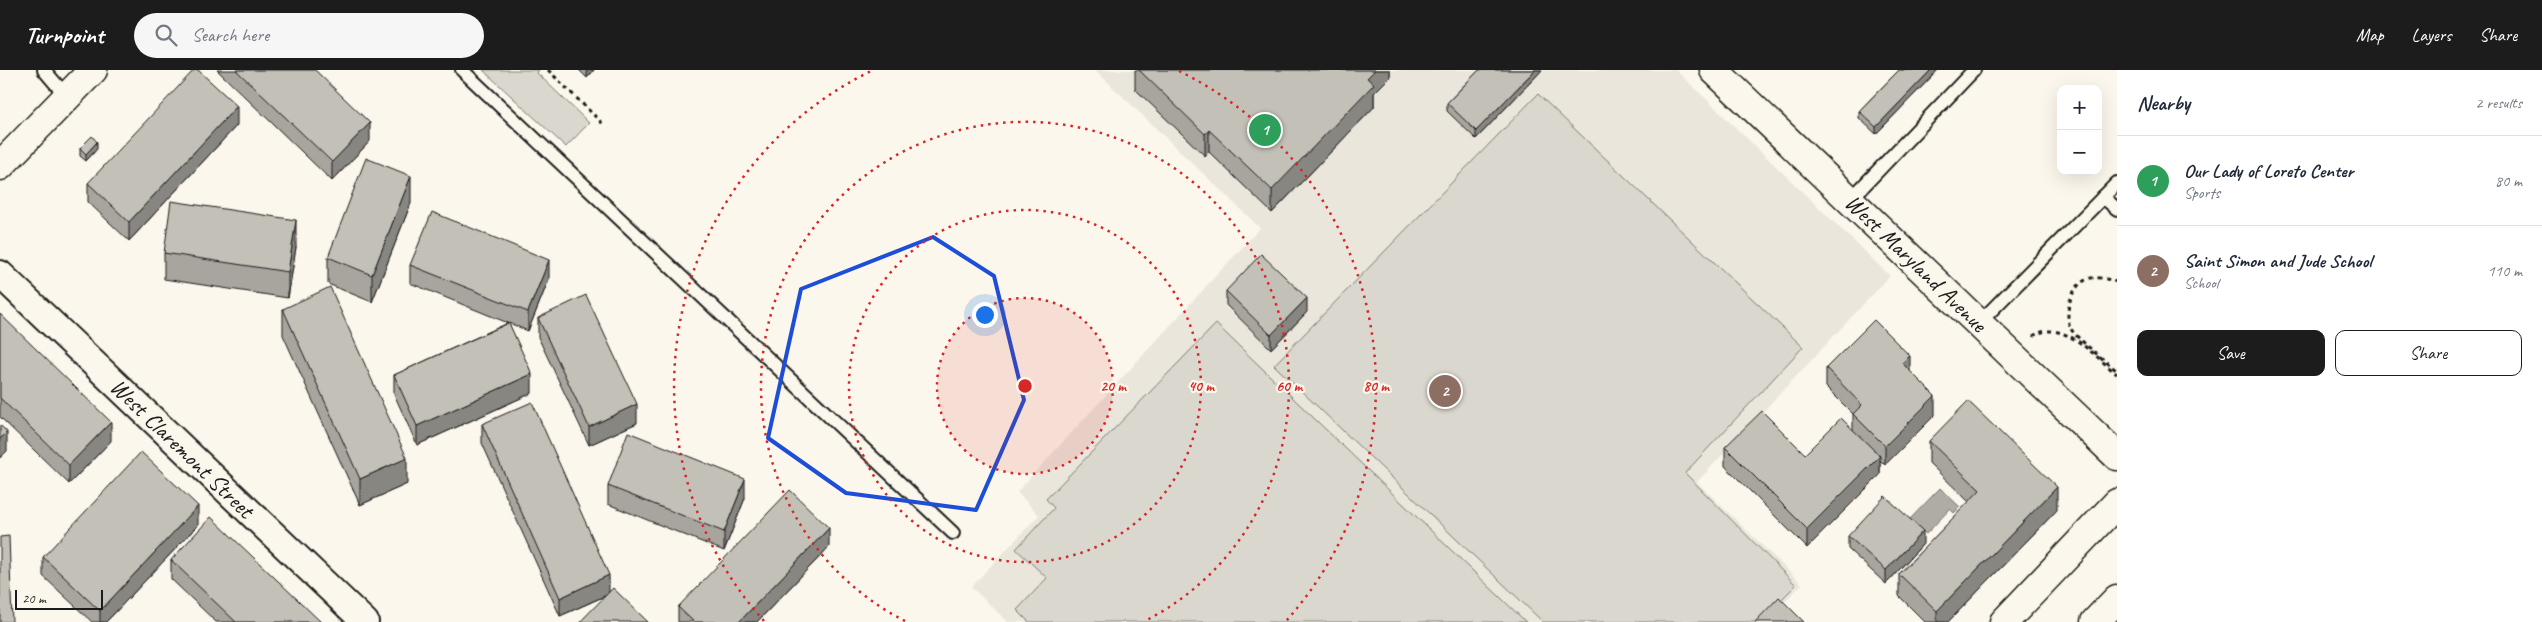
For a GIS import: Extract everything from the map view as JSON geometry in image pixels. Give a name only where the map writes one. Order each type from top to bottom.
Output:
[{"type":"main road","points":[[0,166],[94,70]]},
{"type":"main road","name":"West Maryland Avenue","points":[[1714,70],[2117,456]]},
{"type":"main road","points":[[2004,622],[2117,503]]},
{"type":"main road","points":[[2095,622],[2117,599]]},
{"type":"street","name":"West Claremont Street","points":[[0,274],[365,622]]},
{"type":"lane","points":[[44,70],[67,98]]},
{"type":"lane","points":[[462,70],[953,533]]},
{"type":"lane","points":[[1850,200],[1974,70]]},
{"type":"lane","points":[[1979,323],[2117,183]]},
{"type":"lane","points":[[2103,197],[2117,209]]},
{"type":"path","points":[[548,70],[604,125]]},
{"type":"path","points":[[2117,282],[2104,278],[2088,278],[2074,292],[2066,314],[2072,331],[2117,372]]},
{"type":"path","points":[[2012,356],[2035,334],[2053,330],[2067,333],[2117,372]]},
{"type":"highlighted area","points":[[933,237],[994,276],[1024,400],[976,510],[846,493],[768,438],[801,289]]},
{"type":"shaded area","points":[[483,70],[539,70],[537,73],[589,123],[566,147]]},
{"type":"shaded area","points":[[1095,70],[1676,70],[1890,276],[1697,482],[1802,584],[1765,622],[1008,622],[971,587],[1039,515],[1017,492],[1260,228]]},
{"type":"shaded area","points":[[1538,94],[1803,347],[1685,473],[1796,585],[1759,622],[1543,622],[1274,365]]},
{"type":"shaded area","points":[[1216,324],[1526,622],[1029,622],[1017,610],[1047,578],[1016,549],[1054,508],[1046,499]]},
{"type":"shaded area","points":[[1940,488],[1960,507],[1954,513],[1950,509],[1926,534],[1910,519]]},
{"type":"building","points":[[194,70],[198,70],[237,106],[129,222],[88,183]]},
{"type":"building","points":[[236,70],[315,70],[370,123],[332,162]]},
{"type":"building","points":[[1139,70],[1375,70],[1367,78],[1374,84],[1272,190],[1209,130],[1205,134]]},
{"type":"building","points":[[1479,70],[1535,70],[1476,131],[1447,103]]},
{"type":"building","points":[[1899,70],[1931,70],[1876,127],[1859,111]]},
{"type":"building","points":[[92,136],[97,142],[86,154],[80,148]]},
{"type":"building","points":[[366,158],[411,176],[372,275],[328,257]]},
{"type":"building","points":[[171,201],[296,220],[288,272],[164,253]]},
{"type":"building","points":[[432,212],[549,260],[528,312],[410,265]]},
{"type":"building","points":[[1261,254],[1307,298],[1271,335],[1226,291]]},
{"type":"building","points":[[330,287],[407,458],[360,479],[283,309]]},
{"type":"building","points":[[586,295],[637,404],[589,427],[538,318]]},
{"type":"building","points":[[0,314],[111,422],[69,465],[0,398]]},
{"type":"building","points":[[1874,320],[1910,356],[1902,363],[1935,396],[1885,446],[1853,414],[1862,405],[1826,368]]},
{"type":"building","points":[[509,323],[532,374],[417,426],[394,375]]},
{"type":"building","points":[[1968,401],[2057,487],[1937,611],[1899,574],[1980,490],[1929,441]]},
{"type":"building","points":[[532,402],[609,575],[560,598],[482,424]]},
{"type":"building","points":[[1762,411],[1805,454],[1841,418],[1880,456],[1807,529],[1725,447]]},
{"type":"building","points":[[0,425],[7,432],[0,439]]},
{"type":"building","points":[[628,432],[745,479],[724,532],[608,486]]},
{"type":"building","points":[[141,452],[198,506],[100,611],[43,557]]},
{"type":"building","points":[[790,490],[829,528],[739,622],[694,622],[678,607]]},
{"type":"building","points":[[1885,496],[1923,531],[1886,570],[1848,536]]},
{"type":"building","points":[[211,517],[321,622],[236,622],[171,560]]},
{"type":"building","points":[[9,536],[12,622],[0,622],[0,537]]},
{"type":"building","points":[[613,588],[648,622],[580,622]]},
{"type":"building","points":[[1779,597],[1804,622],[1755,622]]},
{"type":"place","name":"Our Lady of Loreto Center","points":[[1265,130]]},
{"type":"place","name":"Saint Simon and Jude School","points":[[1445,391]]}]
